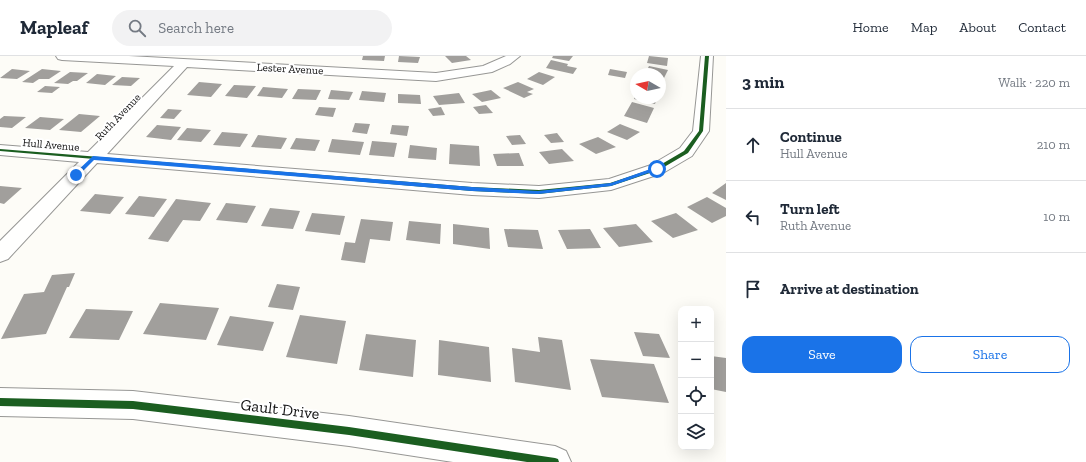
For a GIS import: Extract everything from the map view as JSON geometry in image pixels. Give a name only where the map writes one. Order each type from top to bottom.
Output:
[{"type":"street","name":"Lester Avenue","points":[[62,56],[436,77],[482,70],[504,64],[514,56]]},
{"type":"street","name":"Hull Avenue","points":[[0,150],[480,190],[538,192],[611,184],[657,169],[686,152],[701,131],[707,56]]},
{"type":"street","name":"Ruth Avenue","points":[[0,254],[184,63]]},
{"type":"street","name":"Gault Drive","points":[[0,402],[133,405],[349,431],[555,462]]},
{"type":"building","points":[[363,56],[385,56],[384,61],[362,60]]},
{"type":"building","points":[[399,56],[420,57],[418,63],[398,62]]},
{"type":"building","points":[[445,56],[466,56],[471,60],[452,63]]},
{"type":"building","points":[[553,56],[573,56],[569,61],[552,58]]},
{"type":"building","points":[[649,56],[668,58],[667,66],[647,63]]},
{"type":"building","points":[[551,60],[577,68],[573,74],[546,68]]},
{"type":"building","points":[[649,66],[658,68],[648,68]]},
{"type":"building","points":[[12,69],[30,71],[17,79],[0,78]]},
{"type":"building","points":[[42,69],[61,71],[49,79],[39,79],[33,83],[22,82]]},
{"type":"building","points":[[610,69],[627,72],[625,78],[608,75]]},
{"type":"building","points":[[70,72],[88,73],[77,81],[73,81],[68,84],[54,83]]},
{"type":"building","points":[[539,72],[555,77],[543,85],[527,79]]},
{"type":"building","points":[[97,74],[116,76],[105,85],[86,83]]},
{"type":"building","points":[[122,77],[140,78],[131,86],[112,85]]},
{"type":"building","points":[[199,82],[222,84],[211,97],[187,95]]},
{"type":"building","points":[[518,82],[534,89],[527,92],[533,94],[524,98],[503,88]]},
{"type":"building","points":[[234,85],[256,86],[247,98],[225,96]]},
{"type":"building","points":[[45,86],[60,87],[52,93],[37,92]]},
{"type":"building","points":[[263,87],[288,89],[282,98],[257,96]]},
{"type":"building","points":[[298,89],[321,90],[316,100],[292,99]]},
{"type":"building","points":[[331,90],[353,92],[349,100],[328,99]]},
{"type":"building","points":[[491,90],[501,98],[482,102],[472,94]]},
{"type":"building","points":[[362,91],[386,93],[384,102],[359,100]]},
{"type":"building","points":[[459,93],[465,103],[439,105],[433,96]]},
{"type":"building","points":[[398,94],[420,95],[421,104],[398,103]]},
{"type":"building","points":[[631,104],[639,104],[654,108],[647,123],[624,116]]},
{"type":"building","points":[[486,105],[493,113],[479,114],[473,107]]},
{"type":"building","points":[[319,107],[336,108],[333,117],[315,115]]},
{"type":"building","points":[[441,107],[445,115],[433,116],[428,109]]},
{"type":"building","points":[[168,109],[182,110],[174,119],[160,118]]},
{"type":"building","points":[[79,114],[100,116],[81,132],[59,130]]},
{"type":"building","points":[[4,116],[26,117],[12,128],[0,127],[0,119]]},
{"type":"building","points":[[40,117],[64,119],[50,130],[25,128]]},
{"type":"building","points":[[355,123],[370,124],[367,134],[352,132]]},
{"type":"building","points":[[620,124],[640,132],[627,140],[607,132]]},
{"type":"building","points":[[157,125],[181,127],[171,140],[146,137]]},
{"type":"building","points":[[392,125],[409,126],[407,136],[390,134]]},
{"type":"building","points":[[187,128],[211,130],[201,142],[177,140]]},
{"type":"building","points":[[222,132],[248,134],[240,147],[213,145]]},
{"type":"building","points":[[557,133],[564,142],[551,143],[544,135]]},
{"type":"building","points":[[258,135],[287,138],[281,149],[251,147]]},
{"type":"building","points":[[520,135],[526,144],[512,145],[506,136]]},
{"type":"building","points":[[598,137],[616,147],[596,154],[579,144]]},
{"type":"building","points":[[296,138],[320,140],[315,151],[290,149]]},
{"type":"building","points":[[332,139],[364,142],[360,155],[328,152]]},
{"type":"building","points":[[372,141],[397,143],[394,157],[369,155]]},
{"type":"building","points":[[450,144],[479,146],[480,166],[449,164]]},
{"type":"building","points":[[410,145],[437,148],[436,160],[408,158]]},
{"type":"building","points":[[562,149],[574,161],[549,164],[539,152]]},
{"type":"building","points":[[519,153],[524,166],[497,166],[493,154]]},
{"type":"building","points":[[726,183],[726,200],[712,193]]},
{"type":"building","points":[[0,186],[22,188],[4,204],[0,203]]},
{"type":"building","points":[[95,194],[124,197],[110,214],[80,211]]},
{"type":"building","points":[[139,196],[167,199],[154,217],[125,214]]},
{"type":"building","points":[[707,197],[726,208],[726,216],[712,223],[687,207]]},
{"type":"building","points":[[176,199],[211,203],[200,221],[183,220],[168,242],[148,239]]},
{"type":"building","points":[[226,203],[256,206],[247,223],[216,220]]},
{"type":"building","points":[[270,208],[300,211],[293,229],[261,226]]},
{"type":"building","points":[[312,213],[345,216],[340,235],[305,231]]},
{"type":"building","points":[[676,213],[698,230],[673,238],[651,221]]},
{"type":"building","points":[[361,219],[393,222],[390,241],[370,239],[365,263],[341,260],[345,242],[355,243]]},
{"type":"building","points":[[409,221],[441,224],[440,244],[406,240]]},
{"type":"building","points":[[453,224],[489,228],[490,249],[453,244]]},
{"type":"building","points":[[636,224],[653,242],[619,247],[603,228]]},
{"type":"building","points":[[504,229],[538,230],[543,249],[508,247]]},
{"type":"building","points":[[590,229],[601,248],[567,249],[558,230]]},
{"type":"building","points":[[75,273],[69,287],[67,287],[46,334],[1,339],[24,294],[44,292],[52,275]]},
{"type":"building","points":[[277,284],[300,287],[293,310],[268,307]]},
{"type":"building","points":[[160,303],[219,308],[206,340],[143,334]]},
{"type":"building","points":[[86,309],[133,311],[119,340],[69,338]]},
{"type":"building","points":[[300,315],[346,321],[337,364],[286,357]]},
{"type":"building","points":[[230,316],[274,322],[263,351],[217,345]]},
{"type":"building","points":[[634,332],[659,334],[670,358],[643,356]]},
{"type":"building","points":[[366,334],[416,340],[413,377],[359,370]]},
{"type":"building","points":[[538,337],[562,340],[571,390],[515,382],[512,348],[540,352]]},
{"type":"building","points":[[439,340],[489,347],[491,382],[438,375]]},
{"type":"building","points":[[714,356],[726,358],[726,392],[714,390]]},
{"type":"building","points":[[590,359],[654,364],[669,403],[602,397]]},
{"type":"cycle path","points":[[0,150],[472,189],[539,192],[611,184],[657,169],[686,152],[701,131],[707,56]]},
{"type":"cycle path","points":[[0,402],[133,405],[349,431],[555,462]]},
{"type":"route","points":[[76,175],[93,158],[472,189],[538,192],[611,184],[657,169]]}]
